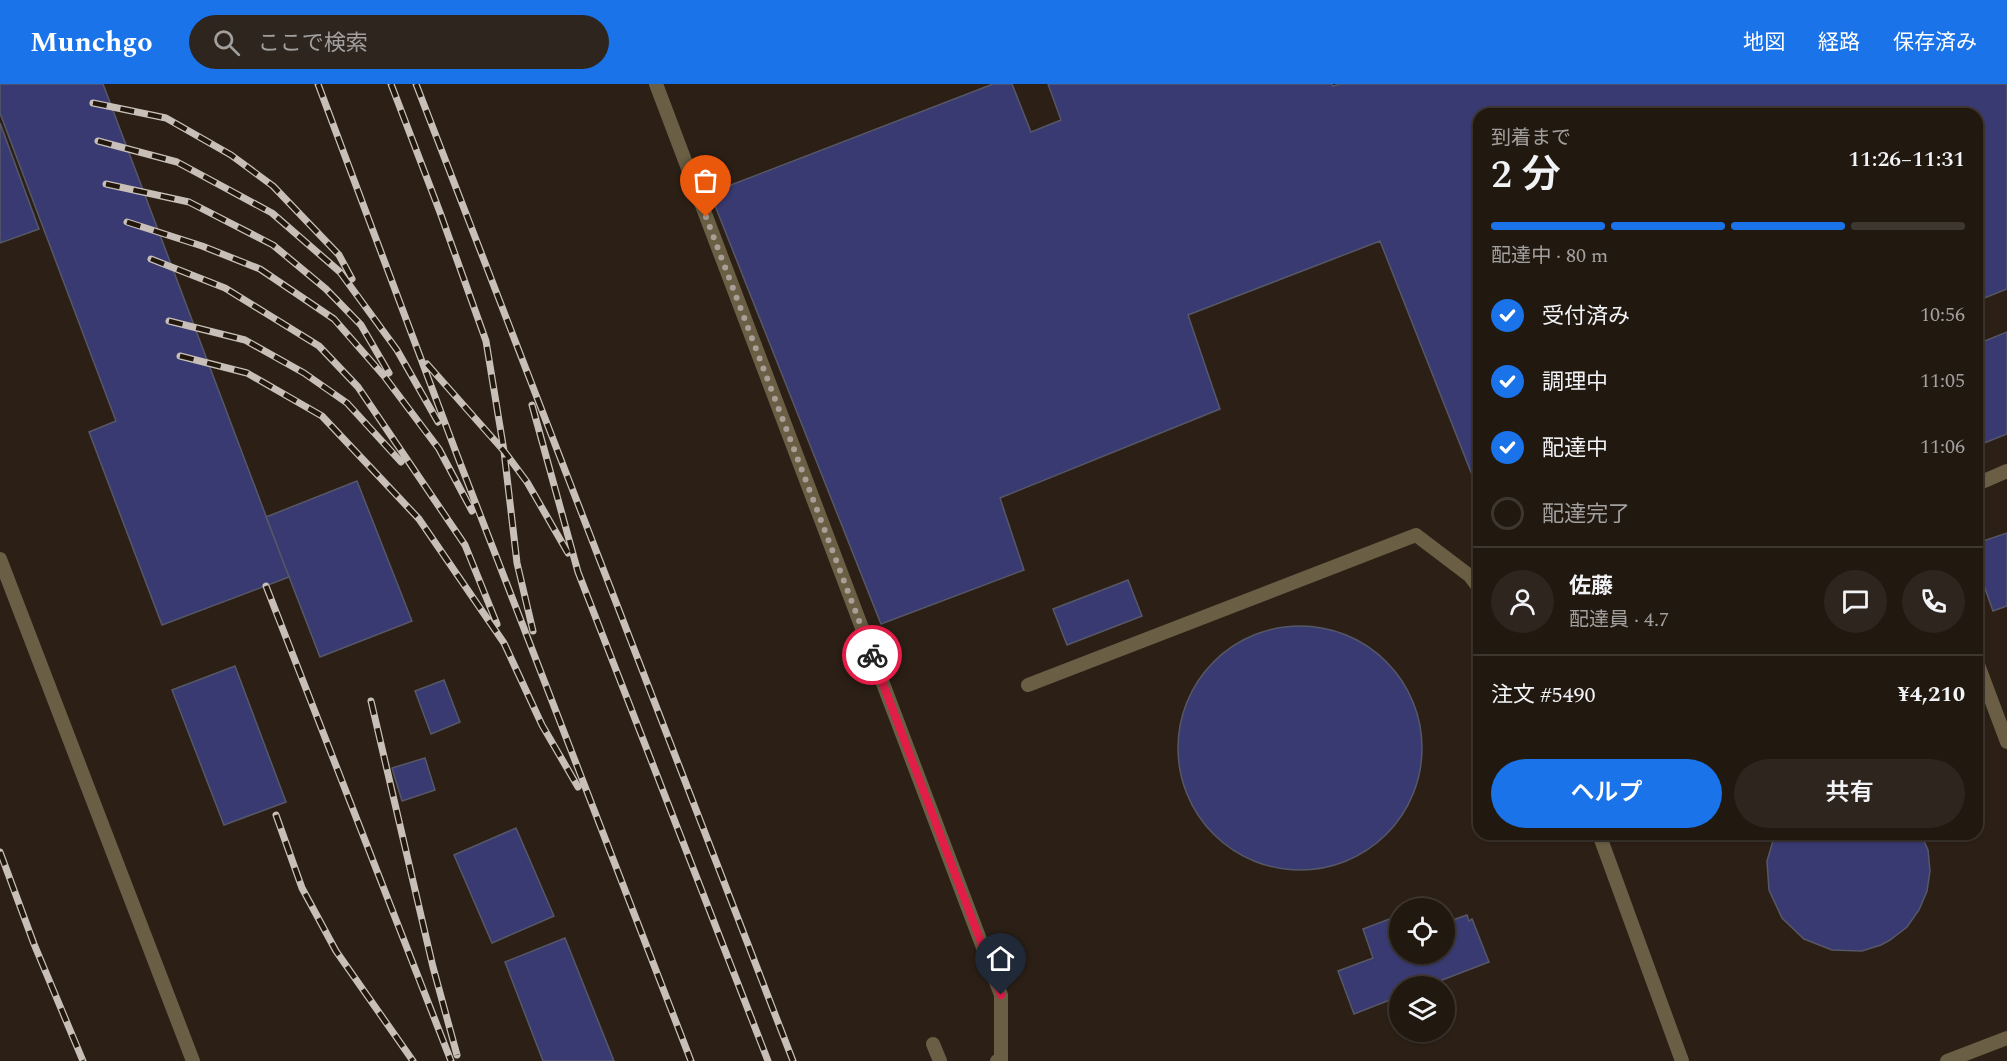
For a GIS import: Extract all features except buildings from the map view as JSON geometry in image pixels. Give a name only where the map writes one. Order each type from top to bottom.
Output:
[{"type":"lane","points":[[656,84],[1001,995],[1001,1059],[997,1061]]},
{"type":"lane","points":[[1983,481],[2007,471]]},
{"type":"lane","points":[[1028,684],[1416,535],[1473,580]]},
{"type":"lane","points":[[0,559],[193,1061]]},
{"type":"lane","points":[[1983,678],[2007,742]]},
{"type":"lane","points":[[1601,840],[1682,1061]]},
{"type":"lane","points":[[1947,1061],[2007,1038]]},
{"type":"lane","points":[[933,1044],[940,1061]]},
{"type":"railway","points":[[318,84],[457,455],[691,1061]]},
{"type":"railway","points":[[391,84],[486,341],[504,451],[517,563],[533,631]]},
{"type":"railway","points":[[416,84],[793,1061]]},
{"type":"railway","points":[[93,103],[166,118],[231,155],[273,186],[339,255],[352,279]]},
{"type":"railway","points":[[98,141],[177,162],[272,213],[340,272],[397,350],[438,422]]},
{"type":"railway","points":[[106,184],[189,202],[273,245],[326,289],[361,325],[389,373]]},
{"type":"railway","points":[[127,222],[202,246],[260,269],[334,319],[384,376],[439,449],[472,511]]},
{"type":"railway","points":[[151,259],[225,288],[319,346],[358,387],[465,545],[497,624]]},
{"type":"railway","points":[[169,321],[245,340],[304,373],[347,403],[401,462]]},
{"type":"railway","points":[[180,356],[247,373],[322,416],[419,519],[504,643],[542,725],[578,787]]},
{"type":"railway","points":[[427,364],[504,451],[527,482],[568,553]]},
{"type":"railway","points":[[532,405],[578,572],[768,1061]]},
{"type":"railway","points":[[266,586],[451,1061]]},
{"type":"railway","points":[[371,701],[433,967],[457,1055]]},
{"type":"railway","points":[[276,815],[302,888],[336,951],[413,1061]]},
{"type":"railway","points":[[0,852],[34,944],[83,1061]]},
{"type":"way so far","points":[[706,217],[872,655]]},
{"type":"route","points":[[872,655],[1001,995]]}]
